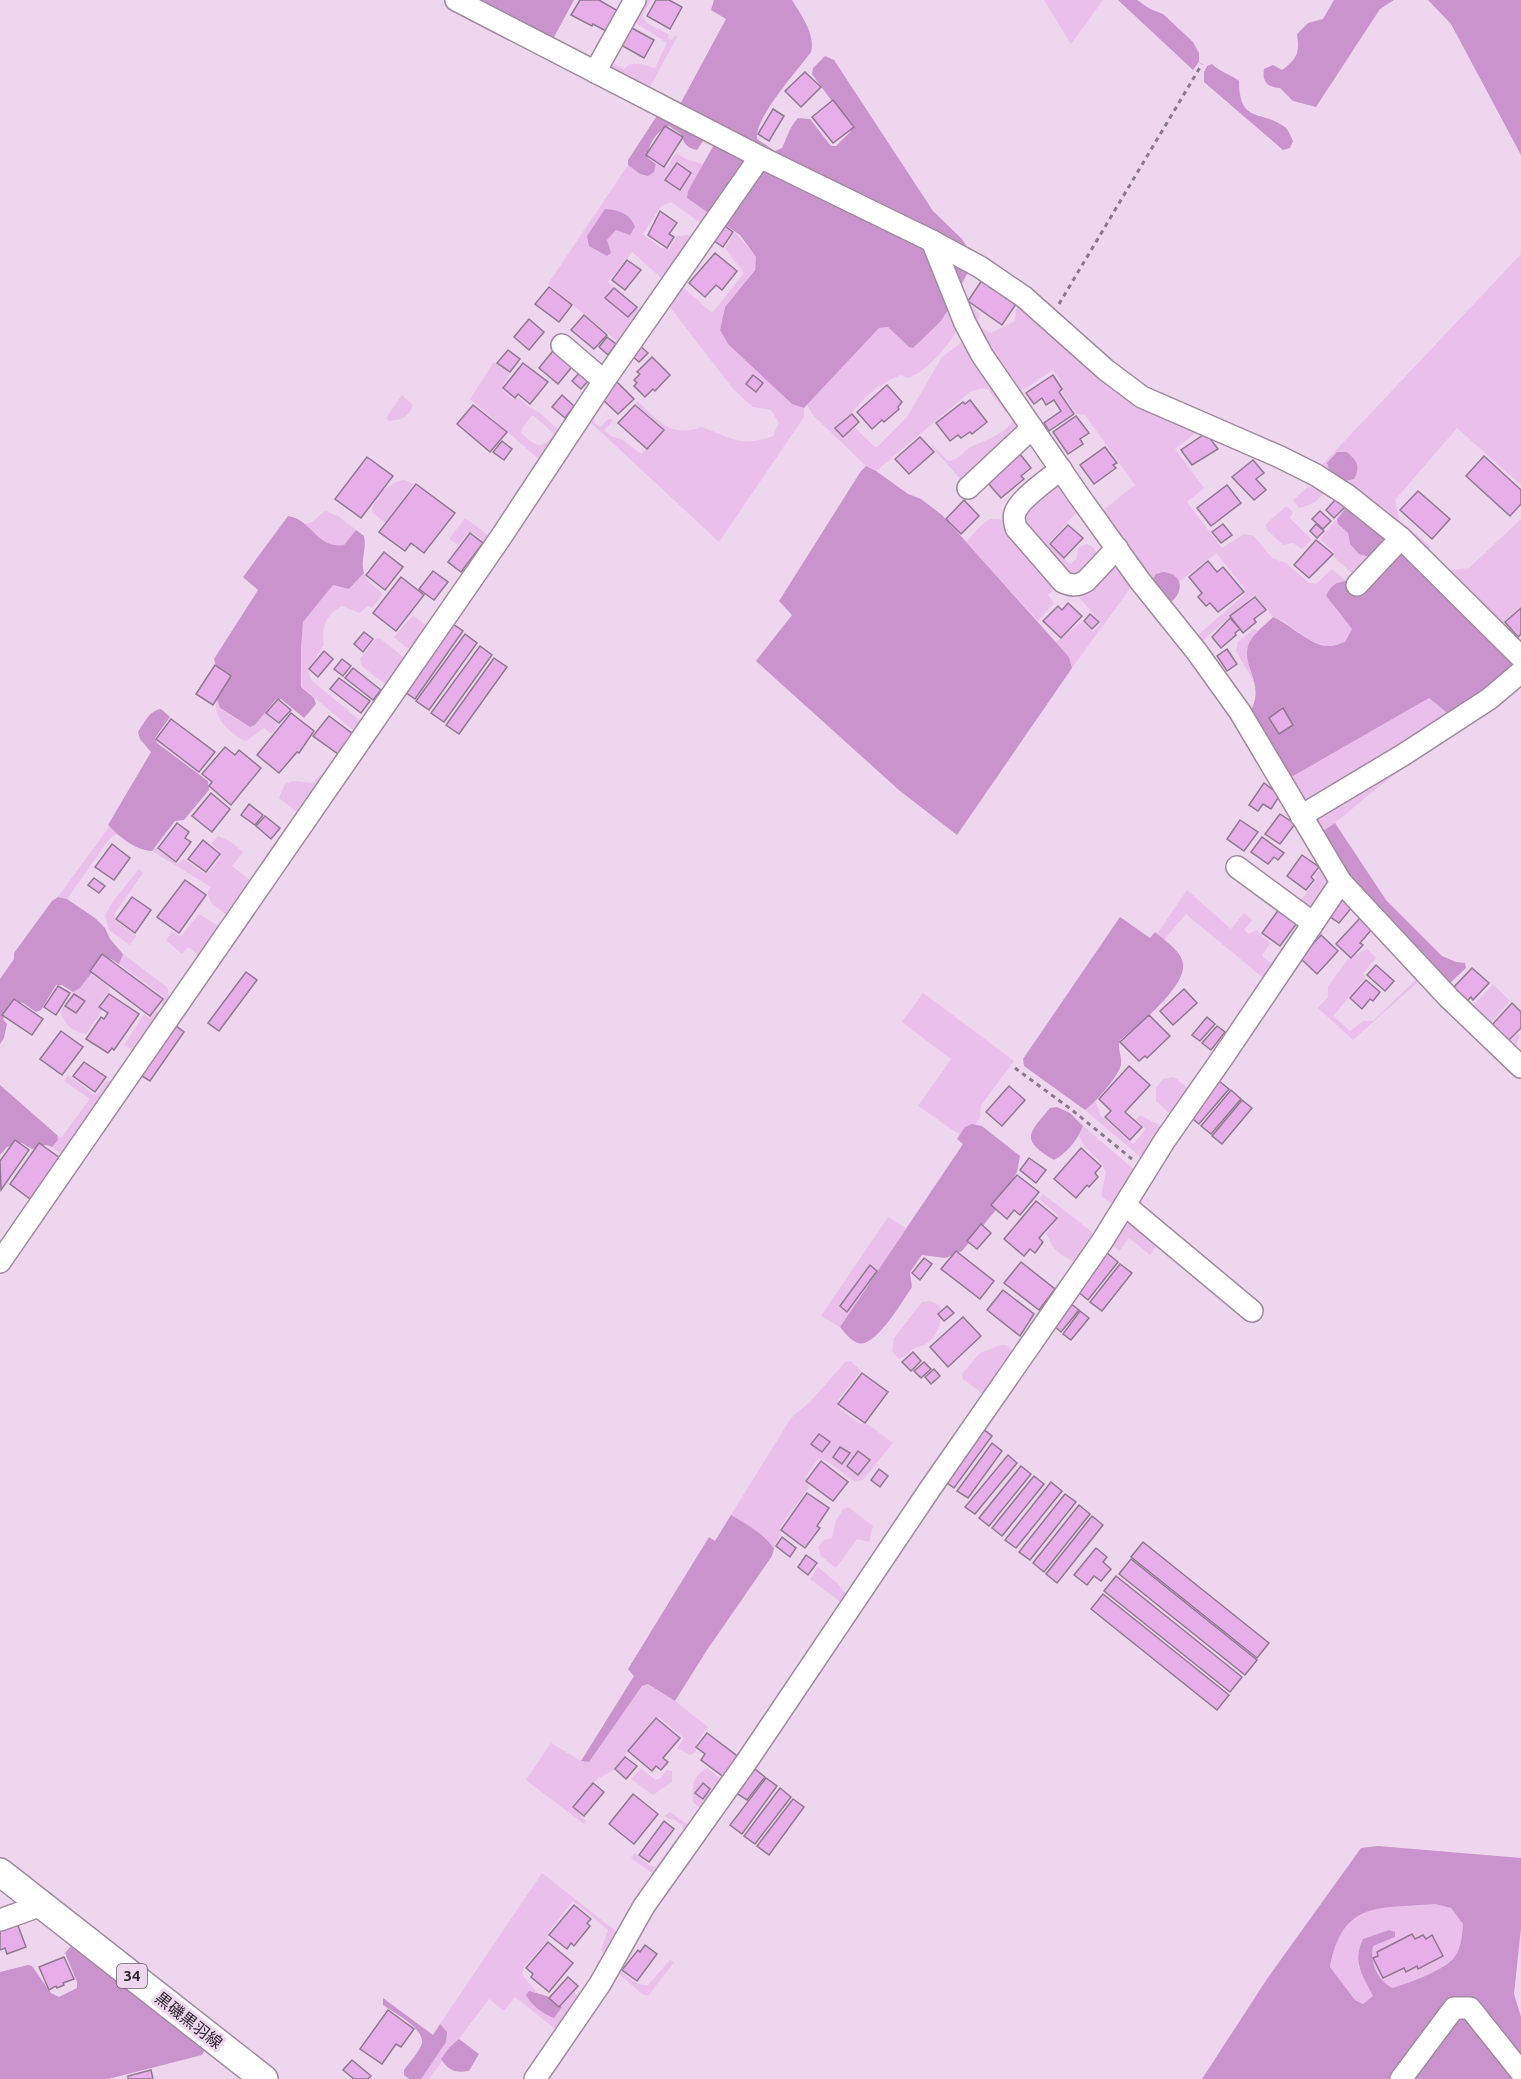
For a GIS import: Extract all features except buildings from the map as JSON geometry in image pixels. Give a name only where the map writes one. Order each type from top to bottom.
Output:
[{"type":"main road","name":"黒磯黒羽線","points":[[0,1872],[264,2079]]},
{"type":"street","points":[[456,0],[760,157],[980,267],[1024,297],[1106,370],[1142,397],[1280,457],[1316,475],[1356,502],[1401,538],[1521,657]]},
{"type":"street","points":[[595,72],[635,0]]},
{"type":"street","points":[[0,1262],[488,556],[604,381],[760,157]]},
{"type":"street","points":[[932,241],[965,322],[982,355],[1117,548],[1240,712],[1341,882],[1449,998],[1521,1067]]},
{"type":"street","points":[[562,345],[604,381]]},
{"type":"street","points":[[968,488],[1032,428]]},
{"type":"street","points":[[1060,469],[1021,503],[1015,512],[1014,520],[1017,528],[1063,582],[1072,585],[1080,585],[1086,581],[1117,548]]},
{"type":"street","points":[[1357,585],[1401,538]]},
{"type":"street","points":[[1301,816],[1404,755],[1489,699],[1521,672]]},
{"type":"street","points":[[1237,867],[1313,923]]},
{"type":"street","points":[[536,2079],[600,1983],[645,1906],[747,1761],[930,1489],[1101,1243],[1146,1171],[1341,882]]},
{"type":"street","points":[[1125,1205],[1252,1311]]},
{"type":"street","points":[[0,1920],[42,1905]]},
{"type":"street","points":[[1401,2079],[1454,2008],[1470,2008],[1521,2072]]},
{"type":"path","points":[[1050,319],[1202,64]]},
{"type":"path","points":[[1015,1068],[1072,1110],[1146,1171]]},
{"type":"shaded area","points":[[469,0],[574,0],[554,37],[548,40]]},
{"type":"shaded area","points":[[645,0],[651,0],[642,16],[647,23],[669,35],[667,38],[672,40],[675,35],[677,37],[648,91],[608,69],[611,62],[624,69],[630,64],[655,68],[667,43],[633,21]]},
{"type":"shaded area","points":[[714,0],[792,0],[810,32],[811,52],[769,107],[762,119],[757,139],[775,151],[782,148],[798,118],[810,119],[831,146],[836,146],[851,131],[850,126],[812,74],[813,68],[825,56],[834,60],[933,211],[962,239],[971,253],[970,268],[952,303],[941,321],[913,348],[909,347],[888,327],[879,328],[804,408],[792,404],[728,344],[720,330],[725,307],[755,270],[756,257],[740,235],[687,198],[688,191],[720,134],[707,135],[697,150],[688,147],[681,134],[669,126],[657,135],[649,148],[648,158],[656,164],[654,172],[648,176],[640,174],[628,165],[628,160],[660,111],[678,108],[726,19],[711,10]]},
{"type":"shaded area","points":[[1044,0],[1103,0],[1071,44]]},
{"type":"shaded area","points":[[1118,0],[1137,0],[1163,14],[1193,42],[1199,53],[1199,62],[1193,70]]},
{"type":"shaded area","points":[[1334,0],[1394,0],[1380,9],[1316,107],[1293,101],[1280,88],[1266,83],[1264,69],[1273,65],[1282,70],[1291,62],[1298,51],[1297,34],[1308,23],[1323,19]]},
{"type":"shaded area","points":[[1428,0],[1521,0],[1521,155],[1451,24]]},
{"type":"shaded area","points":[[1212,64],[1239,81],[1240,95],[1248,110],[1286,128],[1293,141],[1290,148],[1283,150],[1204,82],[1204,72],[1207,66]]},
{"type":"shaded area","points":[[676,153],[703,164],[688,191],[687,198],[713,216],[702,224],[671,202],[661,206],[643,234],[661,248],[669,249],[677,236],[688,235],[697,241],[666,282],[632,252],[608,282],[643,313],[619,343],[548,284],[628,165],[640,174],[654,172],[656,164],[667,167]]},
{"type":"shaded area","points":[[605,209],[623,213],[630,218],[635,227],[630,235],[616,230],[607,240],[611,253],[607,256],[589,246],[587,236]]},
{"type":"shaded area","points":[[735,232],[756,257],[755,269],[725,307],[720,330],[728,344],[792,404],[804,408],[804,417],[719,542],[588,420],[590,418],[600,427],[608,419],[612,419],[604,430],[611,436],[623,440],[641,454],[665,430],[635,403],[637,401],[659,421],[673,429],[681,431],[702,427],[729,438],[745,441],[762,440],[773,436],[779,423],[771,410],[753,407],[734,390],[669,306],[668,300],[679,284],[712,313],[744,273],[725,248]]},
{"type":"shaded area","points":[[1521,254],[1521,485],[1457,428],[1395,500],[1399,520],[1431,547],[1427,550],[1321,466]]},
{"type":"shaded area","points":[[963,299],[980,314],[978,320],[980,327],[991,333],[1015,321],[1016,309],[1020,305],[1201,429],[1175,449],[1204,488],[1187,502],[1222,548],[1244,534],[1254,536],[1272,558],[1286,563],[1308,582],[1316,584],[1332,569],[1346,581],[1338,582],[1332,605],[1352,629],[1345,642],[1329,647],[1309,640],[1285,622],[1273,617],[1257,597],[1253,596],[1198,645],[1197,636],[1244,595],[1245,589],[1217,554],[1218,552],[1160,596],[1098,514],[1135,485],[1085,415],[1076,414],[1062,393],[1060,380],[1053,370],[1017,394],[983,344]]},
{"type":"shaded area","points":[[952,303],[960,326],[937,356],[915,375],[908,378],[901,375],[878,387],[847,420],[876,448],[907,417],[942,357],[962,342],[969,344],[1011,411],[1005,412],[989,390],[982,388],[970,392],[876,471],[866,466],[813,415],[807,405],[879,328],[888,327],[909,347]]},
{"type":"shaded area","points":[[494,362],[510,374],[503,385],[503,391],[513,399],[519,398],[539,412],[561,432],[541,461],[470,399]],"holes":[[[531,416],[534,416],[554,434],[542,445],[534,443],[521,433]]]},
{"type":"shaded area","points":[[402,395],[413,405],[409,413],[404,417],[389,421],[386,418]]},
{"type":"shaded area","points":[[1013,419],[1020,428],[963,482],[932,447],[932,445],[948,461],[953,460],[971,447],[1001,432],[1011,424]]},
{"type":"shaded area","points":[[1337,452],[1347,452],[1355,461],[1357,471],[1354,479],[1341,482],[1330,472],[1327,463]]},
{"type":"shaded area","points":[[866,466],[908,494],[921,499],[942,515],[1069,657],[1072,668],[957,835],[900,791],[756,661],[792,615],[779,601]]},
{"type":"shaded area","points":[[404,480],[414,484],[385,523],[372,512],[375,501],[388,487]]},
{"type":"shaded area","points":[[1059,480],[1079,510],[1048,544],[1070,564],[1076,559],[1079,547],[1087,544],[1094,548],[1098,556],[1085,574],[1069,577],[1021,526],[1020,511]]},
{"type":"shaded area","points":[[1316,484],[1325,489],[1325,493],[1314,503],[1299,508],[1293,500],[1308,487]]},
{"type":"shaded area","points":[[1346,505],[1379,525],[1388,543],[1373,558],[1359,554],[1350,544],[1348,533],[1338,524],[1337,519]]},
{"type":"shaded area","points":[[1286,506],[1293,512],[1290,518],[1312,540],[1302,549],[1293,543],[1283,545],[1267,530],[1266,524]]},
{"type":"shaded area","points":[[325,511],[338,516],[356,530],[344,545],[326,543],[304,524],[312,522]]},
{"type":"shaded area","points":[[288,516],[303,523],[327,543],[344,545],[356,530],[364,536],[364,573],[349,589],[333,585],[303,622],[301,687],[314,698],[316,704],[304,718],[281,699],[276,699],[255,725],[250,727],[220,708],[217,699],[225,680],[217,669],[214,659],[258,590],[243,577]]},
{"type":"shaded area","points":[[465,518],[488,535],[484,542],[473,533],[468,533],[458,545],[449,539]]},
{"type":"shaded area","points":[[991,519],[1000,519],[1006,523],[1060,584],[1048,595],[1054,603],[1038,621],[966,542]]},
{"type":"shaded area","points":[[1337,519],[1348,533],[1350,544],[1373,558],[1357,578],[1333,556],[1334,553],[1320,539]]},
{"type":"shaded area","points":[[1521,519],[1521,606],[1499,626],[1452,579],[1450,570],[1469,568]]},
{"type":"shaded area","points":[[1404,551],[1515,665],[1452,717],[1429,698],[1288,779],[1250,712],[1256,693],[1247,654],[1250,642],[1273,617],[1309,640],[1324,646],[1345,642],[1352,629],[1326,596],[1329,590],[1336,584],[1346,581],[1358,592]]},
{"type":"shaded area","points":[[1112,560],[1134,583],[1072,668],[1069,657],[1056,642],[1082,622],[1093,632],[1101,623],[1078,596]]},
{"type":"shaded area","points":[[1163,572],[1178,579],[1180,588],[1175,598],[1166,603],[1151,581],[1156,574]]},
{"type":"shaded area","points":[[364,573],[368,581],[383,594],[372,608],[368,606],[359,613],[342,606],[328,617],[323,632],[324,645],[308,669],[311,680],[362,722],[354,731],[302,687],[301,649],[303,622],[333,585],[349,589]]},
{"type":"shaded area","points":[[413,615],[428,627],[412,649],[394,637]]},
{"type":"shaded area","points":[[1254,629],[1258,631],[1254,635],[1255,684],[1236,651],[1238,642]]},
{"type":"shaded area","points":[[376,638],[381,639],[406,659],[386,685],[362,666],[360,659]]},
{"type":"shaded area","points":[[1429,698],[1452,717],[1308,806],[1288,779]]},
{"type":"shaded area","points":[[217,699],[220,709],[250,727],[255,725],[265,712],[279,725],[271,734],[264,728],[246,741],[224,724],[217,712]]},
{"type":"shaded area","points":[[1488,708],[1398,772],[1320,833],[1313,816]]},
{"type":"shaded area","points":[[161,709],[170,717],[155,738],[157,743],[208,781],[209,790],[184,820],[175,821],[152,851],[134,846],[108,825],[151,752],[140,739],[138,732],[150,714]]},
{"type":"shaded area","points":[[322,774],[324,775],[301,815],[279,798],[285,784],[293,781],[312,783]]},
{"type":"shaded area","points":[[1335,823],[1386,900],[1442,956],[1465,963],[1466,968],[1449,984],[1344,880],[1320,833]]},
{"type":"shaded area","points":[[109,827],[117,834],[110,838],[67,899],[58,897]]},
{"type":"shaded area","points":[[218,836],[231,842],[243,852],[232,866],[251,881],[227,915],[212,904],[207,893],[211,887],[152,851],[155,848],[177,864],[184,859],[202,872],[208,873],[220,858],[219,851],[211,844]]},
{"type":"shaded area","points":[[1309,842],[1331,879],[1312,914],[1298,904],[1316,880],[1314,876],[1320,869],[1307,846]]},
{"type":"shaded area","points":[[139,869],[143,873],[115,913],[115,920],[136,936],[130,945],[109,930],[105,915]]},
{"type":"shaded area","points":[[1187,890],[1231,929],[1244,913],[1252,920],[1244,930],[1249,934],[1256,930],[1270,943],[1262,956],[1275,967],[1267,981],[1186,914],[1164,940],[1157,934]]},
{"type":"shaded area","points":[[58,897],[67,899],[95,918],[123,954],[119,964],[111,959],[103,958],[80,988],[73,992],[62,985],[56,985],[41,1010],[36,1012],[23,1003],[14,1001],[3,1019],[7,1024],[0,1044],[0,979],[14,959],[14,953],[52,901]]},
{"type":"shaded area","points":[[199,914],[220,927],[200,956],[188,947],[182,954],[166,940],[172,932],[181,936]]},
{"type":"shaded area","points":[[1120,917],[1150,938],[1155,932],[1172,946],[1182,959],[1182,973],[1159,1005],[1120,1040],[1120,1069],[1106,1089],[1085,1110],[1024,1066],[1023,1059]]},
{"type":"shaded area","points":[[1367,949],[1376,958],[1363,973],[1366,977],[1333,1016],[1350,1031],[1363,1021],[1373,1021],[1419,977],[1421,979],[1353,1040],[1318,1008],[1328,997],[1328,986],[1348,959]]},
{"type":"shaded area","points":[[123,954],[168,988],[169,1002],[166,1007],[162,1004],[164,997],[119,964]]},
{"type":"shaded area","points":[[91,974],[107,985],[110,990],[99,1004],[102,1011],[86,1034],[70,1027],[60,1012],[73,992],[80,988]]},
{"type":"shaded area","points":[[1493,984],[1510,1001],[1491,1022],[1490,1029],[1469,1004],[1474,1005]]},
{"type":"shaded area","points":[[923,993],[1014,1061],[981,1105],[980,1118],[976,1124],[965,1127],[960,1135],[918,1106],[951,1059],[902,1022]]},
{"type":"shaded area","points":[[156,1011],[161,1014],[135,1052],[124,1045],[144,1014],[149,1018]]},
{"type":"shaded area","points":[[1491,1030],[1505,1042],[1518,1034],[1520,1036],[1517,1043],[1508,1050]]},
{"type":"shaded area","points":[[68,1075],[93,1094],[97,1094],[106,1081],[117,1081],[63,1155],[52,1147],[58,1140],[57,1135],[61,1138],[90,1099],[64,1081]]},
{"type":"shaded area","points":[[1174,1077],[1190,1090],[1174,1113],[1168,1112],[1156,1101],[1156,1088],[1163,1079]]},
{"type":"shaded area","points":[[0,1085],[57,1135],[58,1140],[52,1147],[46,1145],[32,1149],[22,1143],[7,1147],[0,1155]]},
{"type":"shaded area","points":[[1095,1100],[1101,1116],[1133,1144],[1146,1129],[1136,1119],[1140,1115],[1159,1125],[1163,1134],[1144,1160],[1085,1110]]},
{"type":"shaded area","points":[[1057,1107],[1070,1113],[1083,1126],[1071,1146],[1054,1160],[1036,1147],[1031,1136],[1050,1108]]},
{"type":"shaded area","points":[[972,1124],[982,1126],[1020,1156],[1017,1172],[995,1211],[962,1251],[945,1258],[922,1255],[910,1272],[912,1287],[888,1322],[872,1339],[865,1343],[855,1342],[840,1327],[963,1144],[957,1139],[965,1127]]},
{"type":"shaded area","points":[[1083,1126],[1137,1172],[1115,1206],[1101,1196],[1106,1172],[1102,1164],[1085,1147],[1079,1136]]},
{"type":"shaded area","points":[[1043,1194],[1092,1232],[1095,1239],[1078,1262],[1058,1252],[1046,1234],[1058,1215],[1039,1199]]},
{"type":"shaded area","points":[[888,1217],[906,1228],[840,1327],[821,1316]]},
{"type":"shaded area","points":[[1125,1223],[1132,1224],[1158,1244],[1150,1255],[1129,1238],[1119,1251],[1109,1242]]},
{"type":"shaded area","points":[[931,1301],[940,1306],[941,1311],[939,1326],[935,1334],[929,1342],[899,1359],[892,1351],[894,1338],[922,1302]]},
{"type":"shaded area","points":[[1006,1345],[1016,1352],[984,1395],[963,1379],[962,1374],[980,1353]]},
{"type":"shaded area","points":[[851,1361],[861,1371],[838,1400],[839,1408],[859,1423],[869,1425],[893,1443],[863,1480],[854,1481],[825,1460],[818,1459],[806,1476],[809,1487],[780,1527],[781,1534],[774,1549],[760,1534],[731,1515],[791,1418],[810,1402],[845,1362]]},
{"type":"shaded area","points":[[848,1507],[873,1526],[869,1542],[857,1539],[836,1568],[821,1556],[818,1547],[824,1540],[832,1538],[836,1521],[843,1509]]},
{"type":"shaded area","points":[[731,1515],[766,1539],[774,1549],[772,1556],[675,1701],[648,1684],[642,1686],[589,1762],[581,1761],[634,1676],[628,1669],[709,1537],[715,1541]]},
{"type":"shaded area","points":[[818,1567],[847,1595],[842,1603],[810,1579]]},
{"type":"shaded area","points":[[648,1684],[675,1701],[708,1727],[696,1743],[696,1752],[690,1755],[677,1748],[684,1738],[660,1718],[654,1718],[613,1771],[598,1778],[572,1806],[586,1821],[584,1824],[526,1780],[551,1743],[581,1761],[589,1762],[642,1686]]},
{"type":"shaded area","points":[[707,1768],[725,1782],[703,1811],[693,1802],[693,1786],[698,1775]]},
{"type":"shaded area","points":[[641,1769],[656,1780],[661,1778],[666,1770],[672,1771],[672,1782],[653,1795],[631,1779]]},
{"type":"shaded area","points":[[670,1812],[691,1827],[656,1876],[631,1858],[635,1853],[650,1866],[656,1867],[683,1830],[683,1826],[664,1816]]},
{"type":"shaded area","points":[[1378,1846],[1521,1858],[1521,1928],[1514,1994],[1521,2017],[1521,2079],[1202,2079],[1267,1979],[1361,1848]],"holes":[[[1435,1904],[1451,1908],[1463,1924],[1459,1948],[1452,1960],[1432,1973],[1392,1988],[1382,1980],[1374,1965],[1372,1953],[1373,1946],[1395,1937],[1395,1932],[1389,1930],[1363,1939],[1360,1947],[1358,1962],[1373,1996],[1363,2004],[1355,2000],[1330,1967],[1336,1945],[1344,1930],[1354,1919],[1366,1912],[1380,1908]]]},
{"type":"shaded area","points":[[542,1873],[617,1932],[604,1953],[601,1950],[608,1930],[573,1901],[548,1933],[548,1940],[524,1967],[522,1975],[540,1996],[560,2007],[573,1991],[582,1999],[558,2031],[515,1997],[504,2011],[489,1999],[429,2079],[419,2079],[443,2031],[440,2024]]},
{"type":"shaded area","points":[[1435,1904],[1451,1908],[1463,1924],[1460,1943],[1452,1960],[1432,1973],[1392,1988],[1379,1976],[1374,1965],[1372,1953],[1373,1946],[1395,1937],[1363,1939],[1358,1966],[1373,1996],[1363,2004],[1355,2000],[1330,1967],[1336,1945],[1344,1930],[1354,1919],[1380,1908]],"holes":[[[1412,1934],[1415,1939],[1423,1935],[1426,1939],[1432,1936],[1443,1956],[1419,1969],[1417,1966],[1406,1971],[1404,1968],[1383,1978],[1373,1958],[1378,1956],[1377,1952]]]},
{"type":"shaded area","points":[[71,1946],[205,2049],[202,2055],[108,2079],[0,2079],[0,1972],[32,1966],[51,1993],[59,1997],[77,1988],[77,1982],[65,1953]]},
{"type":"shaded area","points":[[670,1960],[674,1962],[648,1996],[642,1994],[616,1971],[618,1969],[636,1982],[648,1985]]},
{"type":"shaded area","points":[[529,1991],[547,1996],[562,2007],[554,2018],[531,2003],[526,1995]]},
{"type":"shaded area","points":[[383,1998],[433,2035],[440,2024],[447,2032],[446,2042],[421,2079],[409,2079],[404,2075],[404,2070],[419,2050],[422,2043],[421,2037],[413,2026],[383,2005]]},
{"type":"shaded area","points":[[459,2039],[479,2054],[469,2071],[453,2070],[441,2059]]}]
